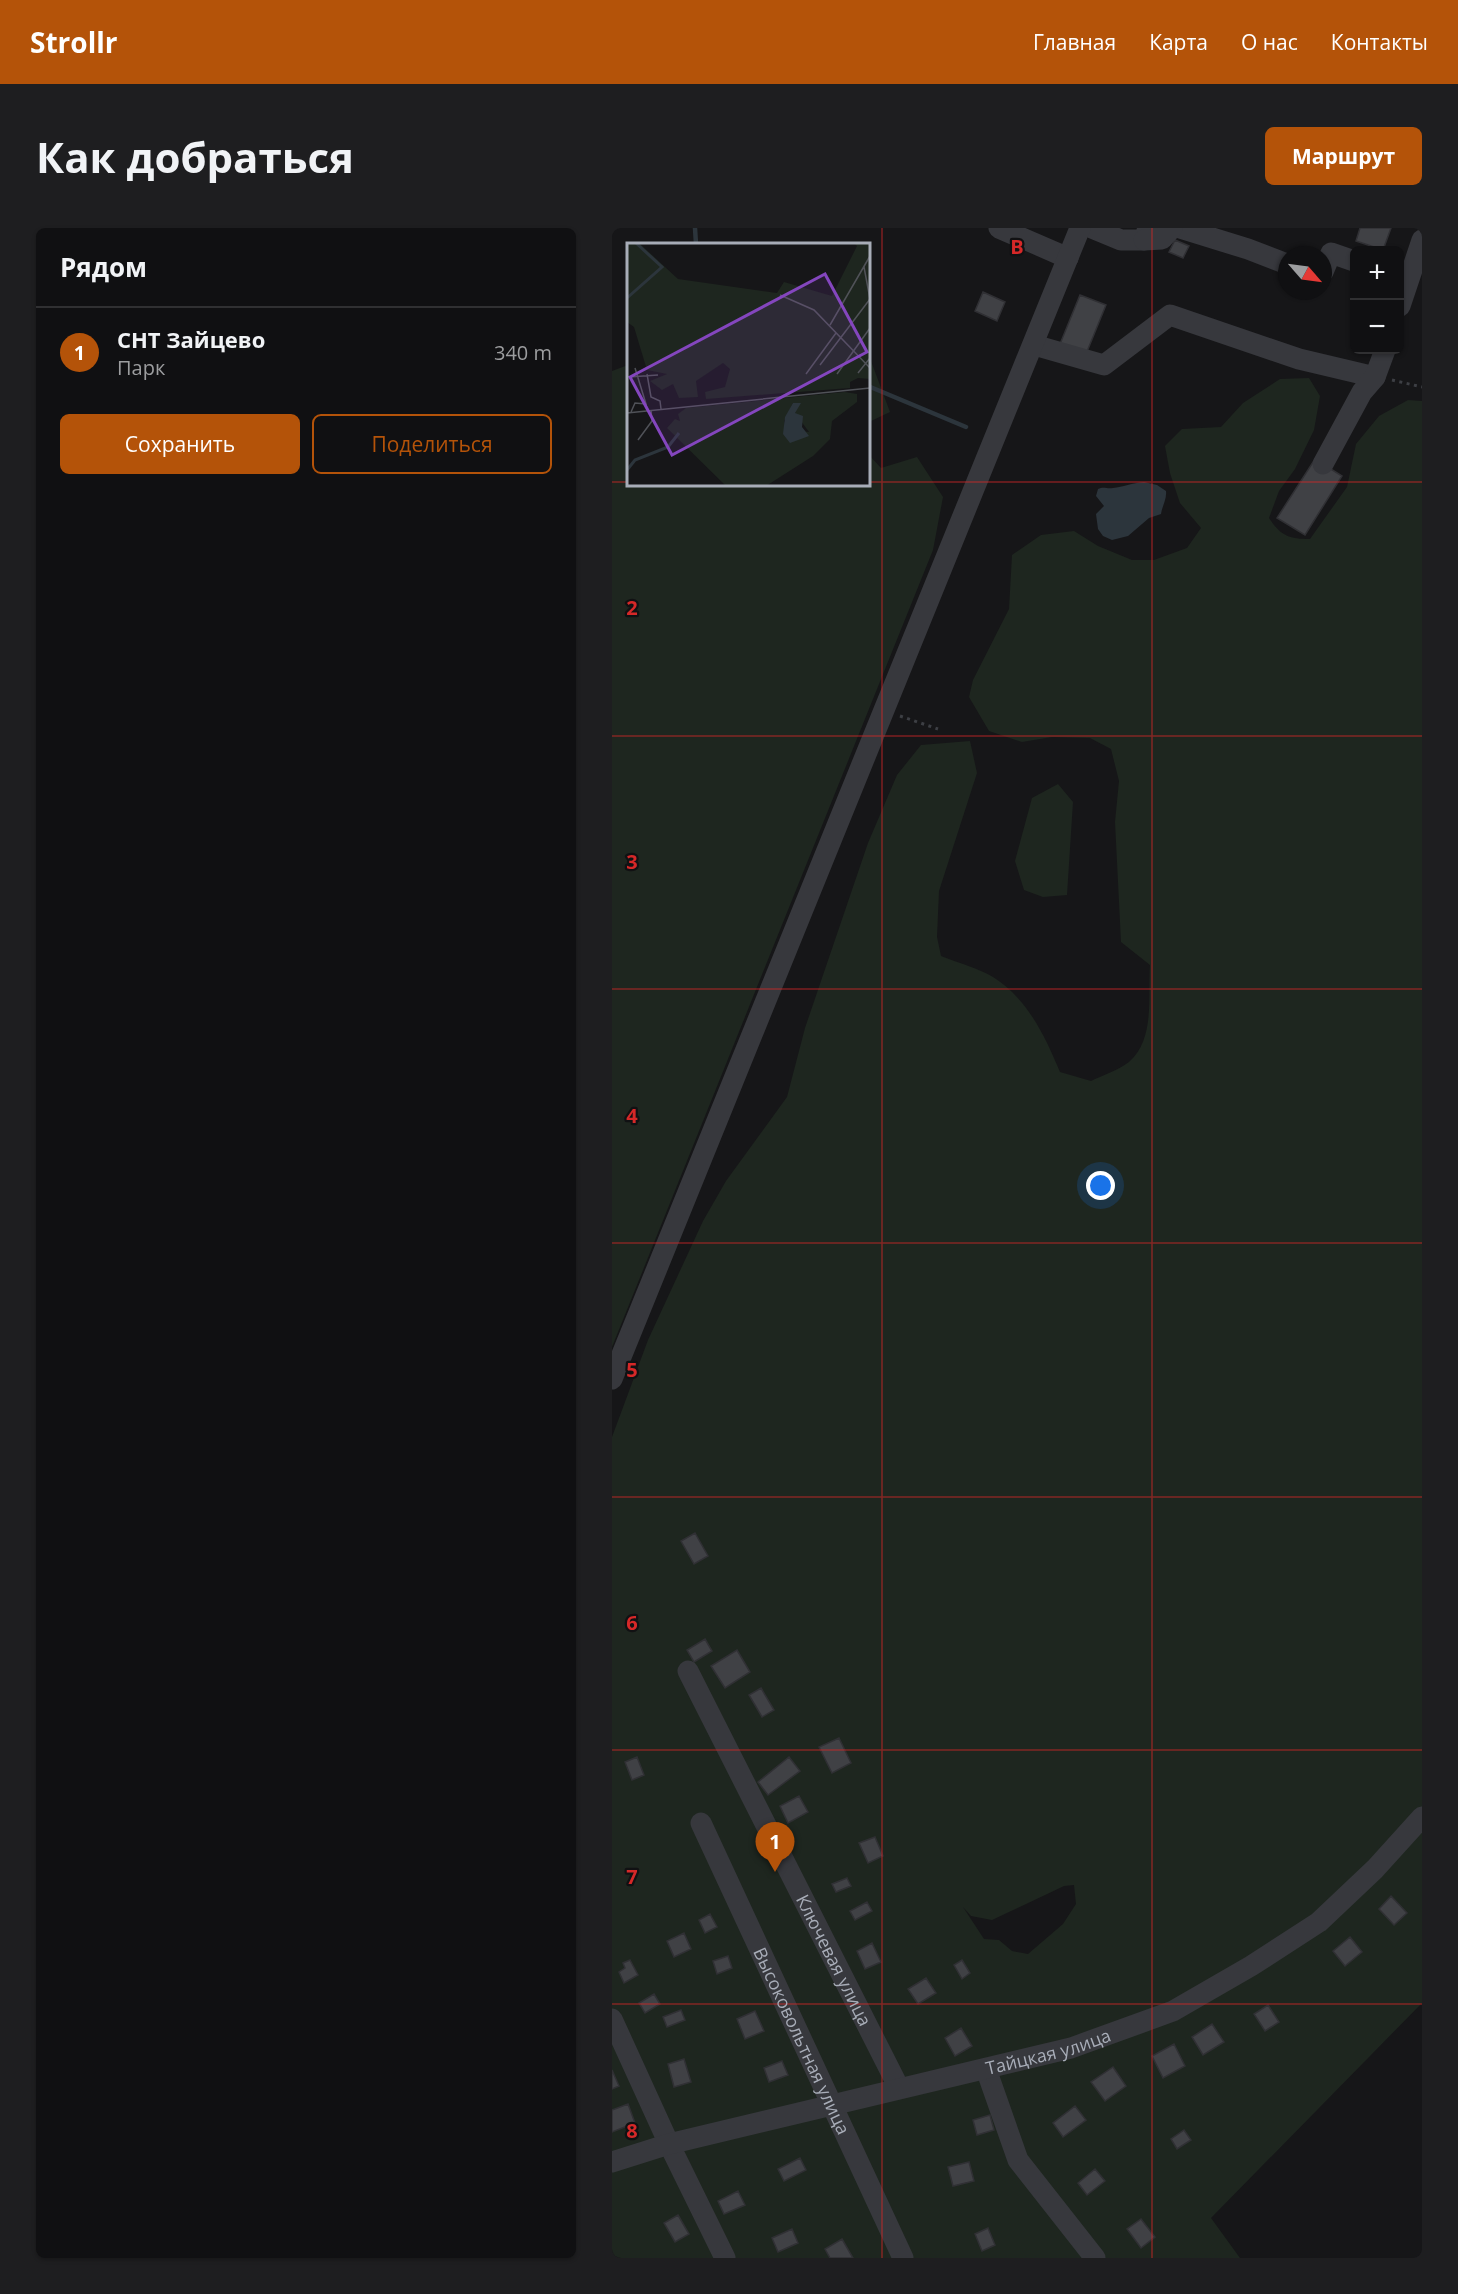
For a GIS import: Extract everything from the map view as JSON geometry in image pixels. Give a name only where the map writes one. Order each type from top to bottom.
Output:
[{"type":"street","points":[[999,228],[1068,258]]},
{"type":"street","points":[[612,1379],[1068,258],[1083,229],[1121,240],[1146,234],[1162,239],[1172,228]]},
{"type":"street","points":[[1180,228],[1278,261]]},
{"type":"street","points":[[1402,300],[1422,240]]},
{"type":"street","points":[[1332,253],[1350,260]]},
{"type":"street","points":[[1034,345],[1104,365],[1170,315],[1299,359],[1375,376]]},
{"type":"street","points":[[1323,464],[1362,392],[1375,376],[1383,354]]},
{"type":"street","name":"Ключевая улица","points":[[688,1671],[899,2088]]},
{"type":"street","name":"Тайцкая улица","points":[[612,2162],[669,2144],[1082,2045],[1173,2011],[1251,1966],[1319,1922],[1375,1869],[1422,1817]]},
{"type":"street","name":"Высоковольтная улица","points":[[701,1823],[903,2258]]},
{"type":"street","points":[[612,2019],[669,2144],[725,2258]]},
{"type":"street","points":[[986,2069],[1018,2160],[1095,2258]]},
{"type":"path","points":[[1375,376],[1422,387]]},
{"type":"path","points":[[885,711],[938,729]]},
{"type":"shaded area","points":[[870,358],[890,412],[870,424]]},
{"type":"shaded area","points":[[627,365],[627,486],[870,486],[870,456],[881,468],[917,457],[943,497],[933,550],[612,1347],[612,371]]},
{"type":"shaded area","points":[[1309,378],[1320,396],[1314,430],[1295,469],[1279,491],[1269,518],[1282,533],[1296,538],[1310,539],[1347,487],[1356,444],[1379,416],[1408,400],[1422,401],[1422,2003],[1211,2218],[1240,2258],[612,2258],[612,1437],[648,1340],[703,1221],[726,1181],[787,1097],[805,1028],[868,843],[897,775],[921,745],[970,741],[977,773],[939,891],[937,937],[941,956],[993,977],[1016,996],[1034,1019],[1060,1072],[1091,1081],[1125,1065],[1137,1053],[1147,1030],[1150,965],[1121,942],[1115,822],[1119,781],[1111,749],[1090,738],[1052,737],[1022,742],[989,731],[969,697],[973,680],[1009,609],[1012,555],[1041,535],[1074,531],[1098,546],[1132,560],[1154,560],[1187,548],[1201,528],[1180,503],[1170,473],[1165,446],[1182,429],[1221,427],[1243,403],[1280,379]],"holes":[[[1074,1885],[1076,1904],[1063,1924],[1028,1954],[1012,1951],[999,1940],[984,1939],[963,1907],[971,1916],[992,1920],[1064,1886]]]},
{"type":"shaded area","points":[[1144,482],[1157,485],[1166,491],[1161,514],[1149,518],[1128,536],[1112,540],[1103,536],[1098,529],[1096,514],[1104,506],[1096,496],[1098,489]]},
{"type":"shaded area","points":[[1058,784],[1073,802],[1067,895],[1043,897],[1024,890],[1015,861],[1032,798]]},
{"type":"building","points":[[1360,228],[1391,228],[1384,246],[1371,246],[1356,241]]},
{"type":"building","points":[[1175,240],[1189,246],[1183,258],[1169,252]]},
{"type":"building","points":[[983,292],[1005,302],[997,321],[975,311]]},
{"type":"building","points":[[1080,295],[1106,305],[1086,354],[1060,344]]},
{"type":"building","points":[[1315,459],[1342,476],[1305,535],[1277,518]]},
{"type":"building","points":[[695,1533],[708,1556],[694,1564],[681,1541]]},
{"type":"building","points":[[705,1639],[712,1651],[694,1662],[687,1650]]},
{"type":"building","points":[[737,1650],[750,1672],[725,1688],[711,1666]]},
{"type":"building","points":[[761,1688],[774,1710],[762,1717],[749,1695]]},
{"type":"building","points":[[839,1738],[851,1763],[832,1773],[819,1747]]},
{"type":"building","points":[[637,1757],[644,1775],[632,1780],[625,1762]]},
{"type":"building","points":[[789,1757],[800,1771],[768,1795],[758,1782]]},
{"type":"building","points":[[799,1796],[808,1812],[788,1823],[780,1806]]},
{"type":"building","points":[[875,1837],[883,1856],[868,1863],[859,1843]]},
{"type":"building","points":[[847,1878],[851,1886],[836,1892],[832,1884]]},
{"type":"building","points":[[1391,1896],[1407,1913],[1394,1925],[1379,1909]]},
{"type":"building","points":[[867,1902],[872,1911],[855,1920],[850,1911]]},
{"type":"building","points":[[710,1914],[717,1927],[705,1933],[699,1920]]},
{"type":"building","points":[[684,1933],[691,1949],[674,1957],[667,1941]]},
{"type":"building","points":[[1350,1937],[1362,1952],[1345,1966],[1333,1951]]},
{"type":"building","points":[[872,1943],[881,1962],[865,1969],[857,1951]]},
{"type":"building","points":[[728,1956],[732,1968],[717,1974],[713,1961]]},
{"type":"building","points":[[630,1960],[638,1975],[624,1983],[619,1972],[625,1968],[623,1963]]},
{"type":"building","points":[[962,1960],[970,1973],[962,1979],[954,1965]]},
{"type":"building","points":[[926,1978],[936,1993],[918,2004],[908,1989]]},
{"type":"building","points":[[654,1994],[660,2004],[645,2013],[639,2003]]},
{"type":"building","points":[[1268,2005],[1279,2022],[1265,2031],[1254,2014]]},
{"type":"building","points":[[681,2010],[685,2020],[667,2027],[663,2017]]},
{"type":"building","points":[[755,2011],[764,2031],[745,2039],[737,2019]]},
{"type":"building","points":[[1212,2024],[1224,2042],[1203,2055],[1192,2037]]},
{"type":"building","points":[[961,2028],[972,2046],[955,2056],[945,2038]]},
{"type":"building","points":[[1174,2044],[1185,2066],[1163,2078],[1152,2056]]},
{"type":"building","points":[[684,2059],[691,2082],[674,2087],[668,2064]]},
{"type":"building","points":[[782,2061],[788,2075],[769,2082],[764,2068]]},
{"type":"building","points":[[1113,2067],[1126,2086],[1105,2101],[1091,2082]]},
{"type":"building","points":[[612,2070],[619,2086],[612,2089]]},
{"type":"building","points":[[628,2104],[635,2123],[612,2132],[612,2110]]},
{"type":"building","points":[[1075,2106],[1086,2120],[1063,2137],[1053,2123]]},
{"type":"building","points":[[990,2115],[994,2130],[977,2135],[973,2120]]},
{"type":"building","points":[[1184,2130],[1191,2140],[1177,2149],[1171,2139]]},
{"type":"building","points":[[800,2158],[806,2170],[784,2181],[778,2169]]},
{"type":"building","points":[[969,2162],[974,2181],[953,2186],[948,2167]]},
{"type":"building","points":[[1095,2169],[1105,2181],[1087,2195],[1078,2183]]},
{"type":"building","points":[[738,2191],[745,2205],[724,2214],[718,2201]]},
{"type":"building","points":[[678,2215],[689,2234],[675,2242],[664,2223]]},
{"type":"building","points":[[1141,2219],[1155,2237],[1141,2248],[1127,2229]]},
{"type":"building","points":[[988,2228],[995,2245],[982,2251],[975,2234]]},
{"type":"building","points":[[792,2229],[798,2243],[778,2252],[772,2238]]},
{"type":"building","points":[[842,2239],[853,2258],[830,2258],[825,2249]]},
{"type":"waterway","points":[[695,228],[696,243]]},
{"type":"waterway","points":[[870,387],[966,427]]},
{"type":"place","name":"СНТ Зайцево","points":[[775,1872]]}]
